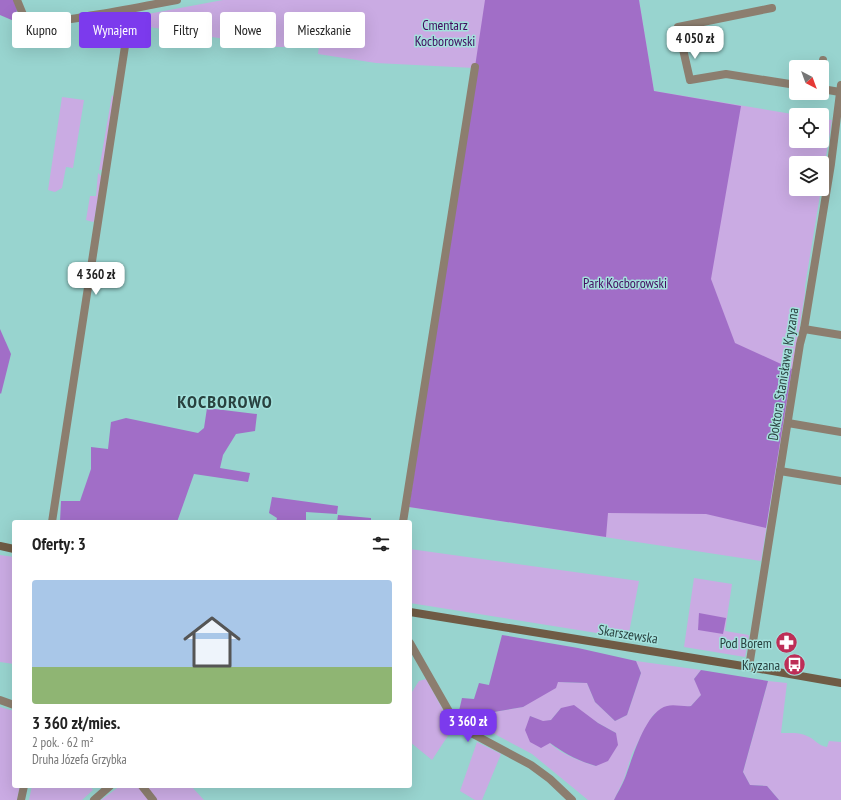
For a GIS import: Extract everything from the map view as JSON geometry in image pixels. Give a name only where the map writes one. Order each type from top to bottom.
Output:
[{"type":"main road","points":[[0,546],[12,549]]},
{"type":"main road","name":"Skarszewska","points":[[412,613],[841,683]]},
{"type":"street","points":[[17,0],[24,17],[30,20],[51,22],[129,10],[177,0]]},
{"type":"street","points":[[772,8],[678,27],[690,80],[726,74],[789,84]]},
{"type":"street","points":[[52,520],[129,20],[129,10]]},
{"type":"street","points":[[403,520],[475,66]]},
{"type":"street","points":[[829,89],[840,89]]},
{"type":"street","name":"Doktora Stanisława Kryzana","points":[[749,667],[800,344],[804,329],[830,172],[840,89]]},
{"type":"street","points":[[804,329],[841,335]]},
{"type":"street","points":[[788,423],[841,432]]},
{"type":"street","points":[[780,471],[841,481]]},
{"type":"street","points":[[412,647],[455,722],[460,727],[532,765],[550,779],[572,800]]},
{"type":"street","points":[[0,700],[12,703]]},
{"type":"street","points":[[20,800],[23,788]]},
{"type":"street","points":[[94,800],[108,788]]},
{"type":"street","points":[[144,788],[153,800]]},
{"type":"green space","points":[[0,0],[15,0],[17,10],[16,12],[12,12],[12,20],[0,15]]},
{"type":"green space","name":"Park Kocborowski","points":[[223,0],[639,0],[654,91],[789,114],[789,148],[827,148],[826,156],[789,156],[789,196],[820,196],[761,561],[409,507],[474,68],[376,63],[318,54],[319,48],[365,48],[365,12],[284,12],[284,47],[276,47],[276,12],[220,12],[220,38],[212,37],[212,12],[159,12],[159,29],[151,27],[151,13]]},
{"type":"green space","name":"Park Kocborowski","points":[[485,0],[639,0],[654,91],[741,106],[711,279],[735,343],[792,369],[766,528],[706,514],[608,513],[606,537],[409,507]]},
{"type":"green space","points":[[112,95],[114,98],[103,169],[99,170]]},
{"type":"green space","points":[[62,97],[84,100],[73,168],[66,167],[62,188],[55,192],[48,190]]},
{"type":"green space","name":"Park Kocborowski","points":[[829,120],[832,120],[829,138]]},
{"type":"green space","points":[[98,173],[102,177],[93,222],[86,220],[90,196],[96,196]]},
{"type":"green space","points":[[0,329],[11,354],[1,394],[0,393]]},
{"type":"green space","points":[[207,408],[257,414],[255,431],[236,434],[223,455],[220,468],[250,473],[248,482],[194,474],[178,520],[60,520],[61,501],[80,501],[91,469],[91,447],[108,449],[111,422],[126,418],[198,433],[204,428]]},
{"type":"green space","points":[[272,497],[338,506],[337,514],[306,512],[306,520],[276,520],[277,518],[269,513]]},
{"type":"green space","points":[[338,515],[371,518],[371,520],[337,520]]},
{"type":"green space","points":[[412,549],[639,581],[628,638],[412,603]]},
{"type":"green space","points":[[0,555],[12,557],[12,664],[0,662]]},
{"type":"green space","points":[[694,578],[732,584],[725,631],[749,635],[745,657],[684,647]]},
{"type":"green space","points":[[699,613],[726,618],[723,634],[698,630]]},
{"type":"green space","points":[[502,635],[578,648],[636,661],[641,673],[627,715],[615,721],[595,702],[587,683],[558,682],[556,688],[523,707],[494,712],[487,730],[471,725],[458,715],[462,698],[474,699],[479,683],[489,685]]},
{"type":"green space","points":[[636,661],[701,670],[694,679],[702,694],[691,706],[654,714],[632,754],[624,779],[614,800],[588,800],[532,754],[487,730],[494,712],[523,707],[558,682],[587,683],[595,702],[615,721],[627,715],[641,673]],"holes":[[[561,708],[588,717],[616,733],[596,766],[571,757],[558,750],[544,736],[530,716],[543,722],[551,720]]]},
{"type":"green space","points":[[701,670],[768,681],[743,772],[750,785],[767,786],[779,800],[614,800],[624,781],[640,737],[652,717],[659,710],[667,706],[691,706],[701,695],[694,679]]},
{"type":"green space","points":[[426,679],[453,728],[432,760],[412,744],[412,692],[419,681]]},
{"type":"green space","points":[[768,681],[787,683],[781,733],[801,734],[810,737],[821,745],[827,747],[829,741],[841,742],[841,800],[779,800],[767,786],[750,785],[743,772]]},
{"type":"green space","points":[[574,705],[598,723],[616,733],[618,745],[608,761],[596,766],[583,762],[550,743],[541,748],[530,742],[525,730],[530,716],[543,721],[551,720],[561,708]]},
{"type":"green space","points":[[0,707],[12,710],[12,788],[20,788],[17,800],[0,800]]},
{"type":"green space","points":[[477,742],[501,754],[482,800],[475,800],[460,791]]},
{"type":"green space","points":[[32,788],[92,788],[93,790],[82,800],[29,800]]},
{"type":"green space","points":[[117,788],[193,788],[204,800],[101,800]]},
{"type":"place","name":"Pod Borem","points":[[787,643]]},
{"type":"place","name":"Kryzana","points":[[795,665]]},
{"type":"district","name":"KOCBOROWO","points":[[225,402]]},
{"type":"park label","name":"Cmentarz Kocborowski","points":[[445,34]]}]
